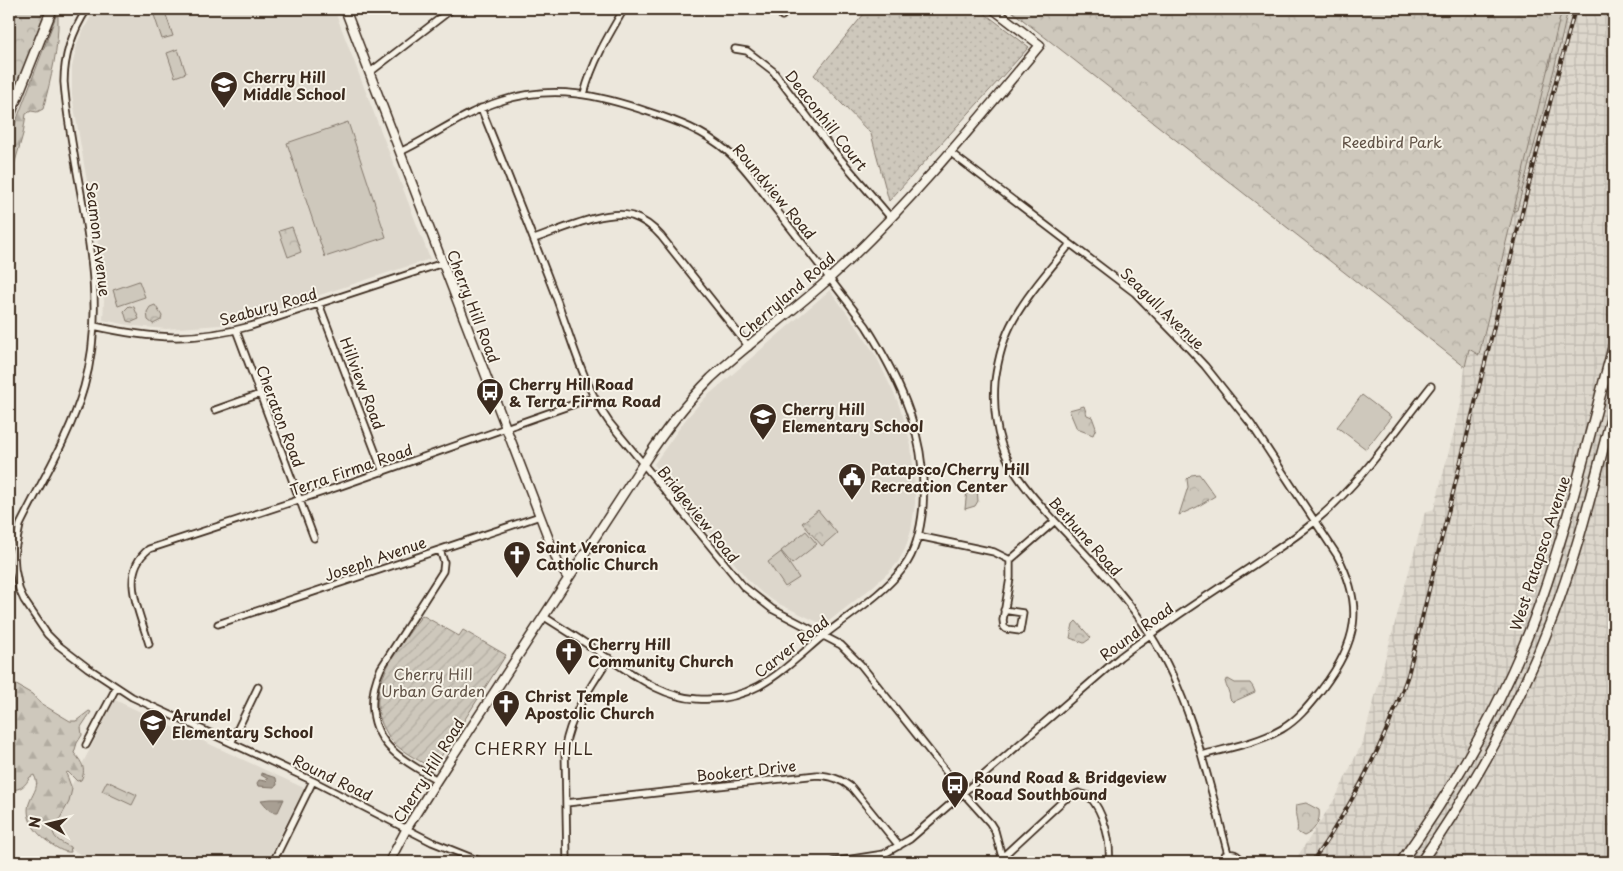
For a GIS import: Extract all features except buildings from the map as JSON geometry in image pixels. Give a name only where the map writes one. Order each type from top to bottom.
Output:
[{"type":"main road","points":[[9,117],[52,9]]},
{"type":"main road","name":"West Patapsco Avenue","points":[[1401,862],[1463,769],[1490,718],[1525,640],[1553,564],[1614,344]]},
{"type":"main road","name":"West Patapsco Avenue","points":[[1421,862],[1449,822],[1487,759],[1538,655],[1569,570],[1614,408]]},
{"type":"street","name":"Seamon Avenue","points":[[30,610],[19,589],[16,578],[14,554],[16,539],[20,525],[67,433],[76,411],[89,369],[94,326],[95,300],[92,256],[64,82],[64,68],[71,38],[87,9]]},
{"type":"street","name":"Cherry Hill Road","points":[[345,9],[558,563],[568,578],[437,780],[407,828],[389,862]]},
{"type":"street","points":[[584,94],[587,80],[624,9]]},
{"type":"street","points":[[782,16],[788,9]]},
{"type":"street","name":"Cherryland Road","points":[[568,578],[669,426],[693,398],[723,368],[830,278],[891,218],[951,153],[1040,45],[993,9]]},
{"type":"street","points":[[369,73],[448,10]]},
{"type":"street","name":"Deaconhill Court","points":[[735,49],[747,51],[773,71],[832,149],[891,218]]},
{"type":"street","name":"Roundview Road","points":[[400,152],[482,108],[502,100],[551,92],[584,94],[618,102],[677,121],[714,140],[742,167],[830,278],[883,352],[905,396],[919,445],[924,484],[918,536]]},
{"type":"street","name":"Bridgeview Road","points":[[482,108],[594,397],[608,422],[743,586],[772,609],[850,652],[862,664],[990,823],[998,841],[999,860]]},
{"type":"street","name":"Seagull Avenue","points":[[951,153],[1135,293],[1205,366],[1251,424],[1346,571],[1354,605],[1353,624],[1350,641],[1337,670],[1308,707],[1294,721],[1266,737],[1202,755]]},
{"type":"street","points":[[534,239],[594,218],[618,215],[632,216],[654,228],[748,347]]},
{"type":"street","name":"Bethune Road","points":[[1070,244],[1013,320],[999,355],[994,391],[997,426],[1008,460],[1027,490],[1118,590],[1150,634],[1181,695],[1191,721],[1228,854]]},
{"type":"street","name":"Seabury Road","points":[[94,326],[135,335],[167,337],[205,336],[236,330],[443,263]]},
{"type":"street","name":"Hillview Road","points":[[319,304],[383,472]]},
{"type":"street","name":"Cheraton Road","points":[[236,330],[314,538]]},
{"type":"street","name":"Round Road","points":[[833,862],[884,854],[910,839],[1097,676],[1150,634],[1314,522],[1368,467],[1431,386]]},
{"type":"street","points":[[215,410],[260,394]]},
{"type":"street","name":"Terra Firma Road","points":[[149,644],[133,592],[132,578],[136,562],[141,555],[155,546],[383,472],[594,397]]},
{"type":"street","name":"Joseph Avenue","points":[[218,624],[540,516]]},
{"type":"street","points":[[1004,610],[1010,578],[1010,560],[1055,521]]},
{"type":"street","points":[[918,536],[994,552],[1010,560]]},
{"type":"street","name":"Carver Road","points":[[543,616],[644,682],[661,690],[678,696],[713,700],[733,697],[761,686],[777,676],[880,592],[905,565],[918,536]]},
{"type":"street","points":[[437,780],[394,752],[386,744],[373,717],[372,697],[376,678],[381,668],[444,571],[444,562],[440,550]]},
{"type":"street","name":"Round Road","points":[[30,610],[58,645],[116,688],[132,697],[313,781],[432,842],[482,862]]},
{"type":"street","points":[[567,862],[565,747],[567,733],[578,706],[609,658]]},
{"type":"street","points":[[231,743],[258,687]]},
{"type":"street","points":[[86,745],[116,688]]},
{"type":"street","name":"Bookert Drive","points":[[566,803],[827,775],[852,788],[899,846]]},
{"type":"street","points":[[273,862],[313,781]]},
{"type":"street","points":[[999,860],[1065,799],[1079,793],[1089,796],[1100,812],[1108,841],[1109,862]]},
{"type":"street","points":[[1221,862],[1228,854],[1233,853],[1238,856],[1241,862]]},
{"type":"shaded area","points":[[97,9],[334,9],[430,259],[249,318],[220,325],[166,329],[134,326],[103,320],[104,301],[100,256],[72,95],[72,67],[78,41],[92,14]]},
{"type":"shaded area","points":[[1562,9],[1614,9],[1614,862],[1294,862],[1336,797],[1363,741],[1425,512],[1434,509],[1461,404],[1469,349],[1479,354]]},
{"type":"shaded area","name":"Cherry Hill Elementary School","points":[[830,290],[876,356],[897,400],[911,446],[915,504],[911,531],[898,562],[871,588],[824,625],[777,603],[749,581],[654,464],[686,419],[705,398]]},
{"type":"shaded area","name":"Arundel Elementary School","points":[[115,700],[304,788],[267,862],[97,862],[45,837]]},
{"type":"green space","points":[[9,9],[46,9],[9,106]]},
{"type":"green space","points":[[868,9],[979,9],[1029,47],[889,201],[871,134],[814,75]]},
{"type":"green space","name":"Reedbird Park","points":[[1009,9],[1562,9],[1479,355],[1469,349],[1465,367]]},
{"type":"green space","points":[[1553,9],[1568,9],[1517,210],[1512,212],[1544,75],[1550,66]]},
{"type":"green space","points":[[165,12],[173,36],[162,39],[154,15]]},
{"type":"green space","points":[[56,16],[58,16],[58,28],[56,51],[43,109],[26,114],[23,134],[9,183],[9,140]]},
{"type":"green space","points":[[178,49],[186,73],[175,77],[167,53]]},
{"type":"green space","points":[[348,122],[386,237],[325,257],[287,143]]},
{"type":"green space","points":[[292,227],[301,252],[288,257],[279,231]]},
{"type":"green space","points":[[139,281],[145,297],[118,306],[113,290]]},
{"type":"green space","points":[[155,305],[162,316],[161,320],[153,324],[148,320],[147,312],[150,307]]},
{"type":"green space","points":[[129,306],[134,307],[139,319],[132,322],[127,321],[124,311]]},
{"type":"green space","points":[[1362,395],[1391,417],[1366,449],[1337,427]]},
{"type":"green space","points":[[1084,406],[1087,415],[1092,417],[1096,428],[1093,435],[1077,429],[1069,410]]},
{"type":"green space","points":[[1199,474],[1215,496],[1179,515],[1188,487],[1187,479],[1191,475]]},
{"type":"green space","points":[[977,488],[978,501],[975,506],[965,509],[967,490]]},
{"type":"green space","points":[[9,492],[14,512],[12,526],[9,531]]},
{"type":"green space","points":[[818,510],[837,533],[822,546],[802,523]]},
{"type":"green space","points":[[806,531],[817,544],[792,564],[781,551]]},
{"type":"green space","points":[[781,552],[799,578],[785,587],[768,562]]},
{"type":"green space","name":"Cherry Hill Urban Garden","points":[[422,615],[459,636],[463,630],[506,655],[433,769],[403,751],[393,742],[384,728],[379,713],[378,698],[387,668]]},
{"type":"green space","points":[[1076,621],[1091,638],[1084,643],[1070,638],[1073,624]]},
{"type":"green space","points":[[9,676],[13,683],[32,694],[40,703],[70,721],[76,721],[89,711],[91,712],[81,727],[82,735],[74,753],[82,765],[83,776],[81,780],[77,781],[68,772],[66,773],[72,789],[69,802],[53,831],[57,839],[70,847],[71,852],[63,851],[52,845],[32,825],[28,807],[35,791],[36,779],[34,775],[21,788],[11,790],[9,786]]},
{"type":"green space","points":[[1228,679],[1235,683],[1250,683],[1255,692],[1233,702],[1230,699],[1225,681]]},
{"type":"green space","points":[[107,781],[137,795],[132,805],[102,791]]},
{"type":"green space","points":[[1306,803],[1319,810],[1319,818],[1311,832],[1304,836],[1297,832],[1296,805]]},
{"type":"water","points":[[261,773],[276,778],[277,785],[274,787],[258,786],[259,780],[266,781],[268,779],[261,775]]},
{"type":"water","points":[[284,799],[278,812],[270,810],[261,800]]},
{"type":"railway","points":[[1312,862],[1341,818],[1367,772],[1389,725],[1408,675],[1537,152],[1575,9]]},
{"type":"place","name":"Cherry Hill Middle School","points":[[224,109]]},
{"type":"place","name":"Cherry Hill Road & Terra Firma Road","points":[[490,416]]},
{"type":"place","name":"Cherry Hill Elementary School","points":[[763,441]]},
{"type":"place","name":"Patapsco/Cherry Hill Recreation Center","points":[[852,501]]},
{"type":"place","name":"Saint Veronica Catholic Church","points":[[517,579]]},
{"type":"place","name":"Cherry Hill Community Church","points":[[569,676]]},
{"type":"place","name":"Christ Temple Apostolic Church","points":[[506,728]]},
{"type":"place","name":"Arundel Elementary School","points":[[153,747]]},
{"type":"place","name":"Round Road & Bridgeview Road Southbound","points":[[955,809]]},
{"type":"district","name":"CHERRY HILL","points":[[534,748]]}]
